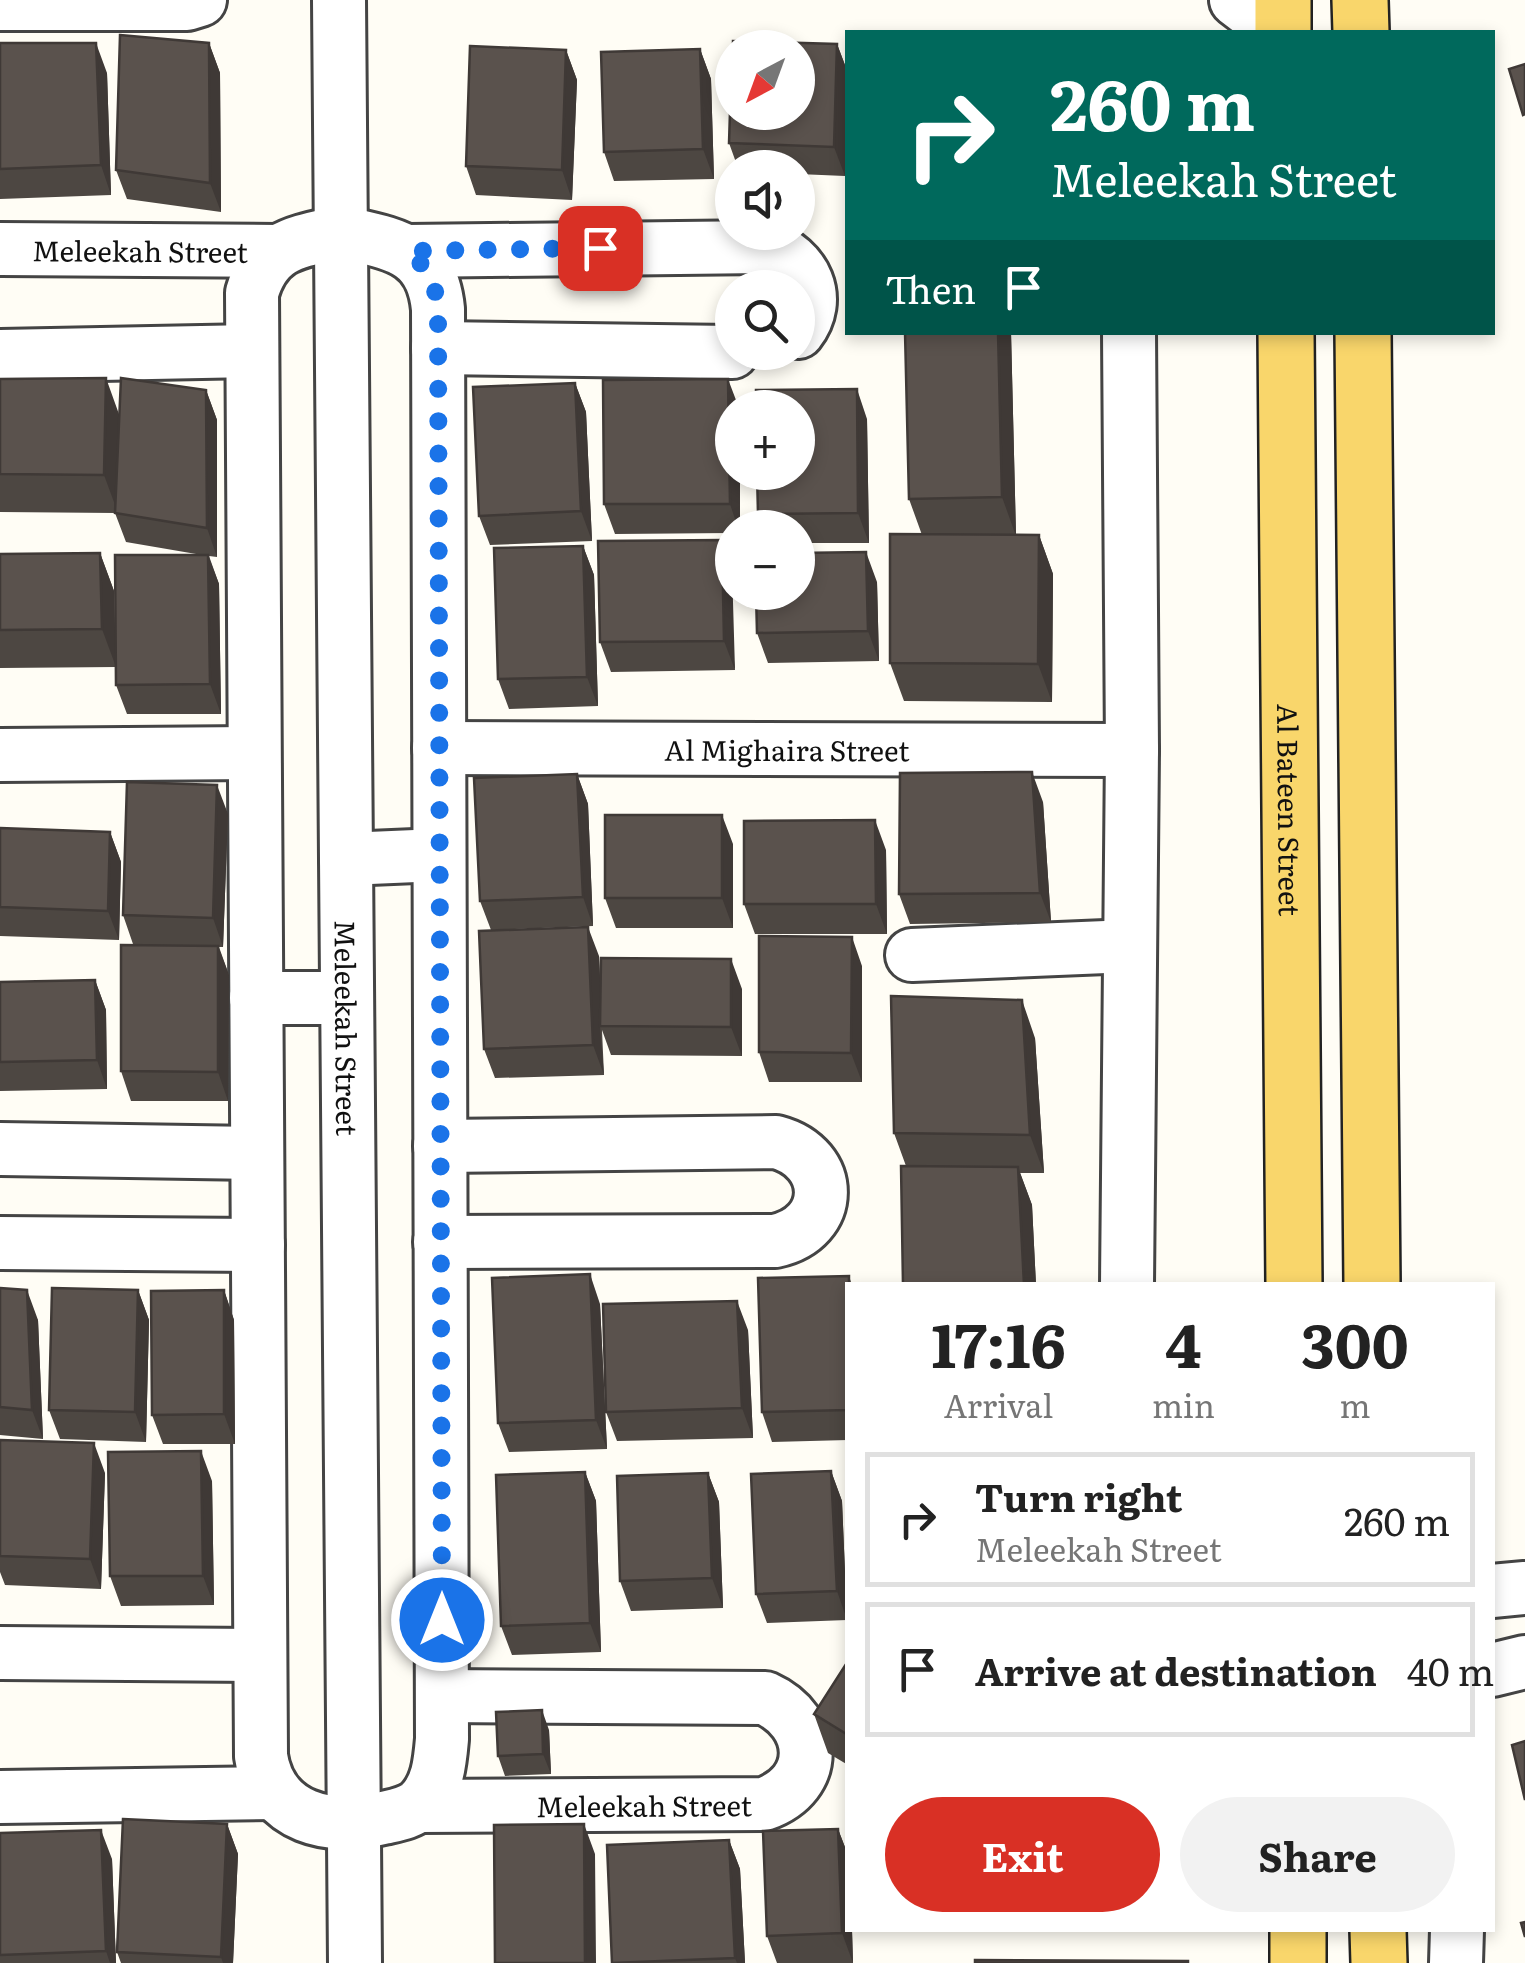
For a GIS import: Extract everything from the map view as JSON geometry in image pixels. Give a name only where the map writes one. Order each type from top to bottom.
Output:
[{"type":"main road","points":[[1281,30],[1283,0]]},
{"type":"main road","points":[[1360,0],[1361,30]]},
{"type":"main road","name":"Al Bateen Street","points":[[1286,335],[1294,1282]]},
{"type":"main road","points":[[1364,335],[1372,1282]]},
{"type":"main road","points":[[1298,1932],[1298,1963]]},
{"type":"main road","points":[[1378,1932],[1378,1963]]},
{"type":"street","points":[[0,4],[176,4],[200,0]]},
{"type":"street","name":"Meleekah Street","points":[[340,0],[355,1963]]},
{"type":"street","points":[[1236,0],[1278,30]]},
{"type":"street","name":"Meleekah Street","points":[[442,1696],[765,1698],[790,1712],[798,1724],[804,1738],[804,1766],[789,1790],[764,1804],[418,1806],[354,1825],[294,1810],[274,1793],[263,1770],[252,293],[257,276],[278,251],[294,243],[341,232],[408,251],[768,246],[792,259],[800,270]]},
{"type":"street","name":"Meleekah Street","points":[[0,249],[278,251]]},
{"type":"street","points":[[408,251],[429,274],[436,290],[438,348],[442,1696],[440,1763],[436,1778],[418,1806]]},
{"type":"street","points":[[1126,1282],[1132,750],[1129,335]]},
{"type":"street","points":[[438,348],[715,352]]},
{"type":"street","points":[[0,356],[252,352]]},
{"type":"street","name":"Al Mighaira Street","points":[[439,748],[1132,750]]},
{"type":"street","points":[[0,755],[253,754]]},
{"type":"street","points":[[346,859],[439,854]]},
{"type":"street","points":[[912,954],[1130,946]]},
{"type":"street","points":[[256,998],[347,998]]},
{"type":"street","points":[[440,1146],[776,1142],[804,1154],[814,1165],[821,1194],[819,1208],[802,1231],[775,1242],[440,1242]]},
{"type":"street","points":[[0,1148],[257,1153]]},
{"type":"street","points":[[0,1242],[258,1245]]},
{"type":"street","points":[[1495,1591],[1525,1588]]},
{"type":"street","points":[[0,1653],[260,1655]]},
{"type":"street","points":[[1495,1669],[1525,1662]]},
{"type":"street","points":[[0,1797],[274,1793]]},
{"type":"street","points":[[1456,1963],[1457,1932]]},
{"type":"building","points":[[120,35],[209,43],[210,183],[116,170]]},
{"type":"building","points":[[0,43],[96,43],[101,165],[0,169]]},
{"type":"building","points":[[815,43],[837,44],[834,147],[729,143],[729,130],[815,130]]},
{"type":"building","points":[[470,46],[566,50],[562,170],[466,166]]},
{"type":"building","points":[[700,49],[703,149],[604,152],[601,52]]},
{"type":"building","points":[[1525,64],[1525,114],[1523,115],[1509,69]]},
{"type":"building","points":[[905,335],[998,335],[1002,497],[909,499]]},
{"type":"building","points":[[106,378],[104,475],[0,474],[0,379]]},
{"type":"building","points":[[121,378],[206,390],[207,528],[115,513]]},
{"type":"building","points":[[728,379],[728,390],[715,390],[715,490],[730,490],[730,504],[604,504],[603,380]]},
{"type":"building","points":[[575,383],[581,511],[479,516],[473,387]]},
{"type":"building","points":[[857,389],[858,513],[758,510],[757,490],[815,490],[815,390],[756,390]]},
{"type":"building","points":[[890,534],[1039,535],[1038,664],[890,663]]},
{"type":"building","points":[[715,540],[715,610],[723,610],[724,641],[600,642],[598,541]]},
{"type":"building","points":[[583,546],[587,677],[498,679],[494,548]]},
{"type":"building","points":[[866,552],[868,631],[757,633],[756,610],[815,610],[815,553]]},
{"type":"building","points":[[100,553],[102,629],[0,630],[0,554]]},
{"type":"building","points":[[115,555],[208,555],[210,684],[116,685]]},
{"type":"building","points":[[1032,772],[1040,893],[899,894],[900,773]]},
{"type":"building","points":[[577,774],[583,897],[480,901],[474,778]]},
{"type":"building","points":[[127,782],[217,785],[213,918],[123,915]]},
{"type":"building","points":[[605,815],[722,815],[722,898],[605,898]]},
{"type":"building","points":[[875,820],[876,904],[744,904],[744,821]]},
{"type":"building","points":[[0,828],[110,832],[108,911],[0,907]]},
{"type":"building","points":[[588,927],[593,1045],[484,1049],[479,931]]},
{"type":"building","points":[[759,936],[852,937],[851,1053],[759,1052]]},
{"type":"building","points":[[121,945],[218,946],[218,1072],[121,1071]]},
{"type":"building","points":[[601,958],[731,959],[731,1027],[600,1026]]},
{"type":"building","points":[[95,980],[97,1060],[0,1062],[0,982]]},
{"type":"building","points":[[891,996],[1022,1000],[1030,1135],[894,1133]]},
{"type":"building","points":[[901,1166],[1018,1167],[1024,1282],[903,1282]]},
{"type":"building","points":[[590,1274],[596,1420],[498,1423],[492,1278]]},
{"type":"building","points":[[849,1276],[849,1282],[845,1282],[845,1410],[762,1412],[758,1278]]},
{"type":"building","points":[[0,1288],[27,1290],[32,1410],[0,1407]]},
{"type":"building","points":[[52,1288],[138,1290],[135,1412],[49,1410]]},
{"type":"building","points":[[224,1290],[224,1414],[152,1415],[151,1291]]},
{"type":"building","points":[[737,1301],[742,1408],[606,1412],[603,1304]]},
{"type":"building","points":[[0,1440],[94,1443],[90,1559],[0,1556]]},
{"type":"building","points":[[201,1451],[203,1576],[110,1576],[108,1452]]},
{"type":"building","points":[[831,1471],[837,1591],[756,1594],[751,1474]]},
{"type":"building","points":[[585,1472],[590,1623],[501,1626],[496,1475]]},
{"type":"building","points":[[708,1473],[712,1578],[620,1581],[617,1476]]},
{"type":"building","points":[[845,1666],[845,1733],[814,1714]]},
{"type":"building","points":[[542,1710],[543,1754],[498,1756],[496,1712]]},
{"type":"building","points":[[1525,1741],[1525,1800],[1512,1745]]},
{"type":"building","points":[[123,1819],[227,1824],[221,1957],[117,1952]]},
{"type":"building","points":[[584,1824],[585,1963],[495,1963],[494,1825]]},
{"type":"building","points":[[838,1829],[842,1933],[767,1936],[763,1831]]},
{"type":"building","points":[[101,1830],[106,1951],[0,1955],[0,1833]]},
{"type":"building","points":[[729,1840],[735,1958],[612,1963],[607,1845]]},
{"type":"building","points":[[1188,1961],[1188,1963],[975,1963]]},
{"type":"route","points":[[442,1620],[438,310],[429,274],[408,251],[600,248]]}]
